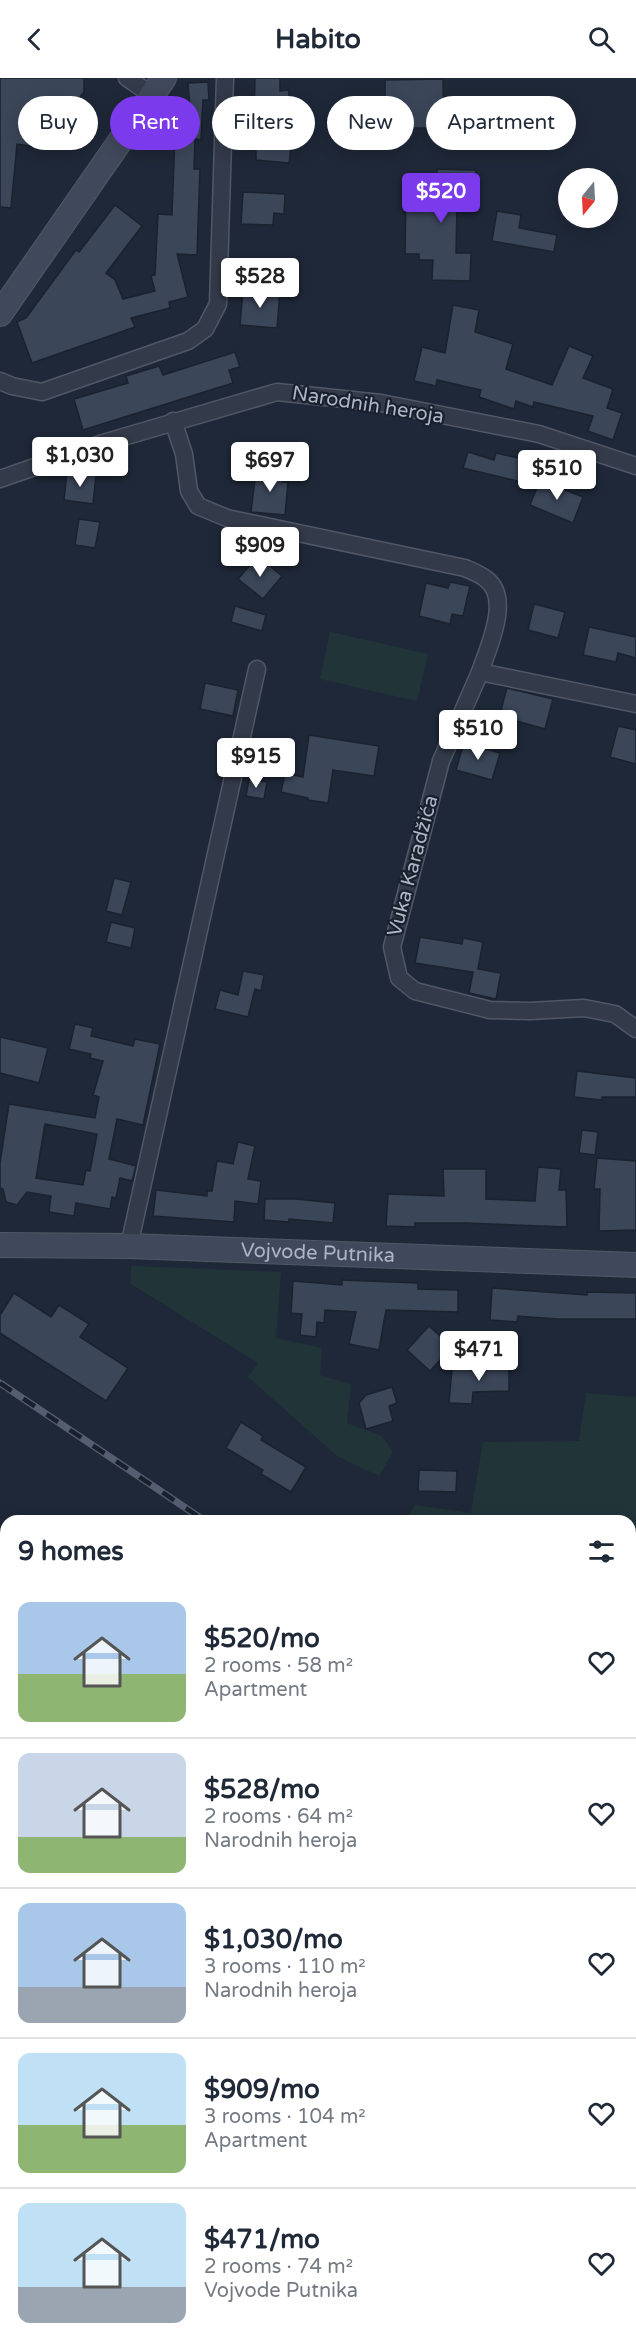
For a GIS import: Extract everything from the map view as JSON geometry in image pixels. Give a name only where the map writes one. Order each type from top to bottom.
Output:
[{"type":"street","points":[[0,314],[158,87],[127,78]]},
{"type":"street","points":[[0,381],[12,387],[42,392],[188,341],[205,329],[218,304],[225,78]]},
{"type":"street","name":"Narodnih heroja","points":[[0,479],[173,421],[277,392],[381,403],[539,434],[636,466]]},
{"type":"street","name":"Vuka Karadžića","points":[[173,421],[184,454],[189,491],[198,506],[227,518],[465,568],[488,580],[495,593],[498,606],[496,626],[480,672],[441,761],[394,936],[392,947],[399,978],[415,991],[490,1010],[530,1011],[584,1008],[615,1014],[636,1029]]},
{"type":"street","points":[[129,1246],[257,669]]},
{"type":"street","points":[[480,672],[636,704]]},
{"type":"street","name":"Vojvode Putnika","points":[[0,1245],[129,1246],[636,1265]]},
{"type":"green space","points":[[330,632],[428,654],[417,701],[320,679]]},
{"type":"green space","points":[[131,1266],[281,1272],[276,1338],[322,1348],[320,1375],[351,1385],[347,1423],[382,1436],[393,1452],[379,1476],[337,1456],[248,1377],[258,1363],[131,1284]]},
{"type":"green space","points":[[586,1393],[636,1397],[636,1515],[409,1515],[415,1505],[471,1513],[483,1442],[579,1441]]},
{"type":"building","points":[[0,78],[84,78],[84,92],[81,96],[18,96],[18,144],[11,208],[0,207]]},
{"type":"building","points":[[255,78],[280,78],[280,91],[289,90],[289,96],[255,96]]},
{"type":"building","points":[[443,79],[443,96],[426,96],[426,128],[414,128],[414,96],[385,96],[385,80]]},
{"type":"building","points":[[208,82],[209,100],[203,100],[201,140],[200,96],[189,96],[188,83]]},
{"type":"building","points":[[174,150],[195,150],[194,169],[200,169],[197,255],[177,254],[188,297],[169,302],[170,308],[131,318],[135,327],[32,363],[17,322],[26,318],[76,250],[79,252],[115,205],[142,226],[106,273],[115,280],[123,299],[155,291],[151,276],[155,275],[158,214],[172,215]]},
{"type":"building","points":[[256,150],[291,150],[289,163],[256,160]]},
{"type":"building","points":[[437,169],[476,170],[475,206],[457,205],[456,253],[471,253],[470,281],[432,280],[433,260],[419,260],[419,254],[405,254],[406,193],[436,194]]},
{"type":"building","points":[[243,192],[285,194],[284,214],[274,213],[273,225],[241,224]]},
{"type":"building","points":[[497,211],[521,215],[519,228],[557,235],[554,252],[492,241]]},
{"type":"building","points":[[243,290],[280,293],[277,328],[240,325]]},
{"type":"building","points":[[453,305],[479,310],[475,332],[513,344],[506,369],[552,385],[569,346],[593,356],[583,378],[613,389],[607,408],[622,413],[613,440],[588,431],[593,416],[534,402],[533,407],[516,401],[514,409],[479,397],[481,390],[437,380],[436,386],[414,381],[422,347],[445,353]]},
{"type":"building","points":[[235,352],[240,367],[229,370],[233,383],[83,430],[74,399],[128,383],[126,376],[159,366],[163,375]]},
{"type":"building","points":[[468,452],[494,460],[496,453],[527,460],[525,470],[529,471],[526,483],[463,468]]},
{"type":"building","points":[[262,469],[283,471],[282,482],[288,482],[285,515],[251,512],[255,479],[261,480]]},
{"type":"building","points":[[67,472],[96,475],[93,504],[64,500]]},
{"type":"building","points":[[540,480],[583,497],[573,523],[530,505]]},
{"type":"building","points":[[79,519],[100,522],[95,548],[75,545]]},
{"type":"building","points":[[258,556],[282,576],[263,599],[238,579]]},
{"type":"building","points":[[450,582],[470,586],[463,616],[452,614],[450,624],[419,616],[426,583],[448,588]]},
{"type":"building","points":[[534,604],[565,612],[558,638],[528,630]]},
{"type":"building","points":[[235,606],[266,615],[262,631],[231,622]]},
{"type":"building","points":[[589,627],[636,637],[636,658],[618,653],[616,662],[583,655]]},
{"type":"building","points":[[205,683],[238,690],[233,716],[200,709]]},
{"type":"building","points":[[507,688],[553,699],[545,729],[513,720],[515,714],[501,710]]},
{"type":"building","points":[[618,726],[636,730],[636,764],[610,757]]},
{"type":"building","points":[[309,735],[379,746],[374,776],[333,770],[328,803],[281,792],[285,773],[303,777]]},
{"type":"building","points":[[464,742],[500,753],[492,780],[456,770]]},
{"type":"building","points":[[249,779],[267,782],[264,799],[246,796]]},
{"type":"building","points":[[114,878],[131,882],[122,915],[106,911]]},
{"type":"building","points":[[111,922],[135,928],[131,948],[106,942]]},
{"type":"building","points":[[420,937],[462,944],[463,938],[483,942],[478,969],[501,973],[496,999],[469,993],[473,972],[415,963]]},
{"type":"building","points":[[243,971],[264,975],[261,991],[255,989],[248,1017],[215,1009],[220,990],[238,995]]},
{"type":"building","points":[[75,1024],[93,1028],[91,1036],[133,1046],[135,1039],[160,1044],[143,1125],[117,1119],[109,1159],[136,1166],[132,1181],[120,1178],[116,1198],[112,1197],[110,1209],[76,1203],[74,1216],[49,1212],[51,1196],[27,1192],[17,1205],[6,1202],[3,1189],[0,1188],[0,1163],[9,1104],[95,1118],[99,1097],[93,1095],[103,1061],[90,1058],[91,1054],[69,1049]],"holes":[[[45,1124],[97,1134],[90,1171],[86,1170],[83,1185],[36,1178]]]},
{"type":"building","points":[[0,1037],[48,1048],[39,1083],[0,1073]]},
{"type":"building","points":[[577,1071],[636,1078],[636,1097],[602,1097],[602,1100],[574,1097]]},
{"type":"building","points":[[582,1130],[598,1132],[595,1155],[579,1153]]},
{"type":"building","points":[[238,1142],[255,1146],[248,1179],[261,1181],[258,1204],[235,1201],[234,1222],[153,1216],[156,1190],[207,1196],[207,1191],[212,1191],[217,1161],[233,1164]]},
{"type":"building","points":[[597,1158],[636,1161],[636,1230],[599,1231],[600,1189],[594,1189]]},
{"type":"building","points":[[538,1167],[561,1169],[559,1190],[566,1190],[567,1227],[465,1223],[415,1223],[415,1227],[386,1226],[388,1194],[444,1196],[443,1169],[486,1169],[486,1199],[535,1201]]},
{"type":"building","points":[[265,1199],[335,1203],[333,1223],[289,1219],[289,1222],[264,1220]]},
{"type":"building","points":[[342,1280],[418,1283],[418,1289],[458,1290],[458,1312],[386,1310],[379,1350],[349,1344],[356,1312],[325,1310],[324,1323],[317,1322],[316,1337],[300,1335],[302,1314],[291,1313],[293,1281],[342,1285]]},
{"type":"building","points":[[492,1288],[587,1295],[587,1292],[636,1293],[636,1319],[557,1319],[518,1316],[517,1322],[490,1320]]},
{"type":"building","points":[[14,1293],[51,1317],[59,1305],[89,1324],[80,1337],[128,1368],[106,1401],[0,1333],[0,1315]]},
{"type":"building","points":[[429,1326],[452,1347],[430,1371],[407,1350]]},
{"type":"building","points":[[509,1361],[509,1391],[473,1392],[472,1404],[449,1403],[452,1368],[486,1371],[485,1362]]},
{"type":"building","points":[[392,1387],[397,1403],[389,1406],[393,1421],[366,1429],[359,1403],[366,1395]]},
{"type":"building","points":[[241,1422],[263,1436],[261,1440],[306,1467],[291,1492],[261,1474],[263,1470],[226,1448]]},
{"type":"building","points":[[419,1470],[457,1471],[456,1492],[418,1491]]},
{"type":"railway","points":[[0,1383],[196,1515]]}]
